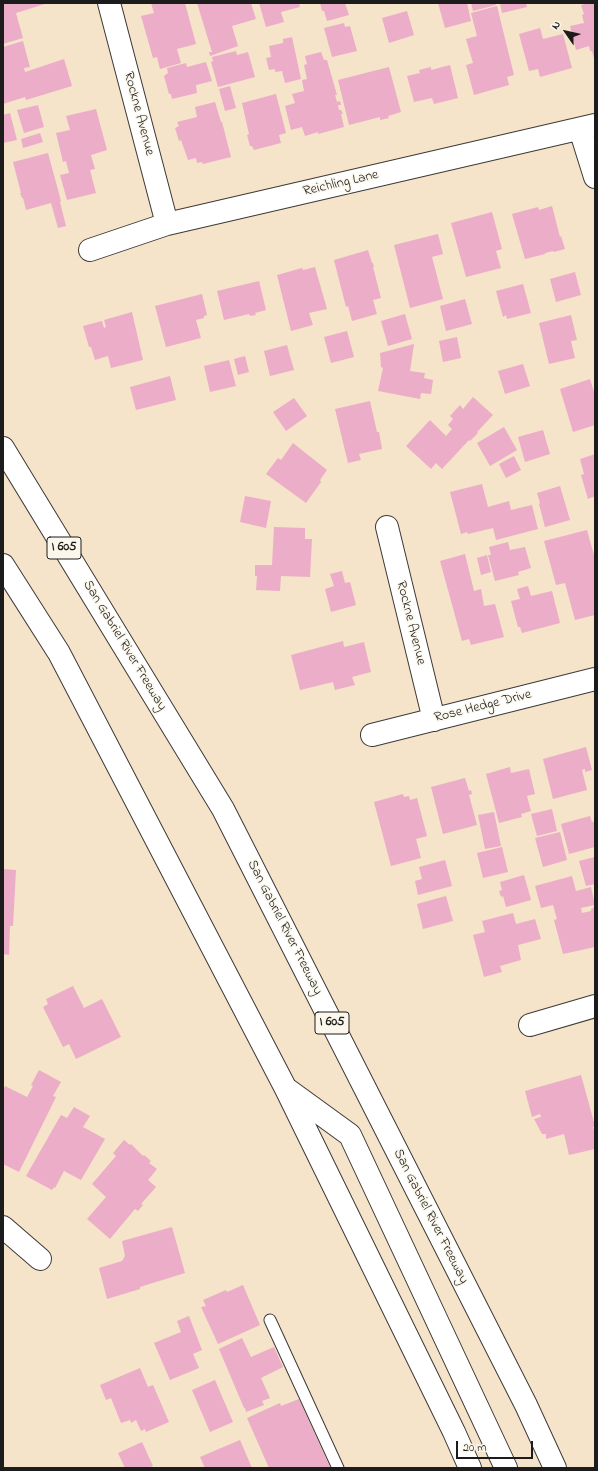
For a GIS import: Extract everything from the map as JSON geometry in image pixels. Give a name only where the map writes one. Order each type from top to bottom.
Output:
[{"type":"main road","name":"Rockne Avenue","points":[[109,3],[167,224]]},
{"type":"main road","name":"Reichling Lane","points":[[90,250],[167,224],[588,127]]},
{"type":"main road","points":[[588,127],[595,177]]},
{"type":"main road","name":"San Gabriel River Freeway","points":[[3,448],[223,809],[526,1405],[555,1468]]},
{"type":"main road","name":"Rockne Avenue","points":[[387,527],[434,720]]},
{"type":"main road","points":[[3,565],[59,653],[286,1088],[454,1432],[470,1468]]},
{"type":"main road","name":"Rose Hedge Drive","points":[[372,735],[595,679]]},
{"type":"main road","points":[[530,1026],[595,1006]]},
{"type":"main road","points":[[286,1088],[350,1135],[506,1468]]},
{"type":"main road","points":[[3,1227],[40,1259]]},
{"type":"lane","points":[[270,1320],[338,1468]]},
{"type":"building","points":[[3,3],[48,3],[16,13],[23,38],[3,44]]},
{"type":"building","points":[[151,3],[185,3],[196,44],[177,49],[181,63],[160,69],[157,57],[153,58],[141,16],[154,13]]},
{"type":"building","points":[[197,3],[251,3],[256,19],[232,26],[238,46],[210,56],[209,52],[212,52]]},
{"type":"building","points":[[259,3],[299,3],[300,7],[281,12],[284,22],[266,27]]},
{"type":"building","points":[[320,3],[345,3],[349,15],[327,21]]},
{"type":"building","points":[[438,3],[467,3],[471,21],[445,28]]},
{"type":"building","points":[[471,3],[495,3],[496,5],[473,11]]},
{"type":"building","points":[[500,3],[526,3],[527,7],[502,13]]},
{"type":"building","points":[[595,3],[595,62],[589,46],[576,50],[570,26],[584,23],[582,15],[584,14],[581,5]]},
{"type":"building","points":[[497,6],[514,75],[507,77],[509,85],[474,95],[466,65],[473,63],[466,39],[477,36],[471,13]]},
{"type":"building","points":[[407,11],[414,35],[389,43],[382,18]]},
{"type":"building","points":[[344,23],[345,27],[350,26],[357,51],[332,57],[324,28]]},
{"type":"building","points":[[540,28],[543,39],[563,34],[572,68],[540,77],[538,69],[529,71],[519,34]]},
{"type":"building","points":[[292,37],[301,79],[285,83],[282,71],[275,72],[275,69],[269,70],[266,58],[271,57],[269,46],[283,43],[283,39]]},
{"type":"building","points":[[23,41],[30,67],[24,68],[25,72],[64,59],[72,86],[26,100],[25,97],[3,104],[3,47]]},
{"type":"building","points":[[236,51],[237,55],[248,52],[255,77],[218,87],[211,62],[213,61],[212,57]]},
{"type":"building","points":[[321,52],[324,60],[327,60],[337,95],[335,95],[337,102],[340,101],[341,105],[338,105],[339,110],[341,110],[343,114],[341,114],[344,127],[305,136],[302,127],[291,130],[285,106],[295,103],[292,94],[304,91],[302,80],[307,79],[304,65],[307,64],[305,56]]},
{"type":"building","points":[[206,62],[212,81],[196,85],[197,93],[172,99],[164,76],[168,73],[167,68],[186,63],[187,67]]},
{"type":"building","points":[[450,65],[458,98],[434,104],[432,98],[414,102],[407,76],[420,73],[419,70],[431,67],[431,70]]},
{"type":"building","points":[[389,67],[401,112],[388,116],[389,118],[380,120],[380,117],[349,125],[338,80]]},
{"type":"building","points":[[230,86],[236,108],[225,111],[219,89]]},
{"type":"building","points":[[276,94],[286,133],[279,135],[281,143],[254,150],[252,146],[250,146],[247,135],[249,134],[242,103]]},
{"type":"building","points":[[215,102],[231,157],[203,164],[202,162],[197,163],[196,158],[188,160],[175,128],[179,126],[177,122],[197,117],[195,107]]},
{"type":"building","points":[[38,105],[44,127],[24,133],[17,110]]},
{"type":"building","points":[[96,109],[107,150],[91,155],[95,169],[90,170],[96,193],[67,200],[60,175],[69,173],[66,161],[63,162],[56,133],[70,130],[66,116]]},
{"type":"building","points":[[10,113],[17,140],[3,143],[3,115]]},
{"type":"building","points":[[40,133],[43,142],[23,148],[21,139]]},
{"type":"building","points":[[48,153],[66,226],[58,228],[51,203],[26,210],[20,193],[13,162]]},
{"type":"building","points":[[552,206],[560,237],[561,236],[565,249],[525,259],[512,214],[538,207],[539,210]]},
{"type":"building","points":[[492,212],[502,249],[496,251],[501,268],[466,277],[451,223]]},
{"type":"building","points":[[438,234],[443,254],[432,257],[443,299],[410,308],[394,245]]},
{"type":"building","points":[[368,250],[373,263],[381,298],[373,300],[377,314],[352,321],[348,306],[346,307],[334,260]]},
{"type":"building","points":[[315,267],[327,309],[309,313],[313,325],[291,331],[277,275],[302,268],[303,270]]},
{"type":"building","points":[[575,272],[581,295],[556,302],[550,279]]},
{"type":"building","points":[[259,281],[266,310],[255,313],[256,315],[250,316],[249,314],[224,320],[217,291]]},
{"type":"building","points":[[523,284],[531,313],[507,319],[506,315],[503,317],[496,291]]},
{"type":"building","points":[[202,294],[207,315],[204,316],[204,318],[196,320],[201,338],[166,347],[155,306]]},
{"type":"building","points":[[465,299],[472,324],[446,331],[440,306]]},
{"type":"building","points":[[132,312],[143,360],[111,368],[108,356],[95,360],[91,347],[89,347],[83,326],[102,321],[104,328],[106,327],[104,320]]},
{"type":"building","points":[[405,314],[412,339],[388,346],[381,321]]},
{"type":"building","points":[[571,315],[577,340],[571,341],[575,358],[549,364],[539,323]]},
{"type":"building","points":[[347,331],[354,357],[331,363],[324,337]]},
{"type":"building","points":[[457,337],[461,358],[443,362],[439,341]]},
{"type":"building","points":[[414,344],[410,371],[425,373],[424,378],[433,380],[431,394],[421,393],[420,399],[378,391],[383,368],[381,367],[380,353]]},
{"type":"building","points":[[287,345],[294,370],[270,376],[264,351]]},
{"type":"building","points":[[245,356],[249,372],[238,375],[234,359]]},
{"type":"building","points":[[229,360],[236,386],[210,392],[204,366]]},
{"type":"building","points":[[523,364],[530,386],[505,394],[498,371]]},
{"type":"building","points":[[170,376],[176,400],[136,410],[130,387]]},
{"type":"building","points":[[590,379],[595,395],[595,425],[573,432],[560,389]]},
{"type":"building","points":[[473,397],[493,415],[477,432],[478,433],[470,441],[469,440],[442,469],[436,463],[431,469],[406,446],[430,420],[446,436],[452,429],[448,425],[453,419],[450,416],[460,405],[463,409]]},
{"type":"building","points":[[294,398],[307,416],[286,431],[273,412]]},
{"type":"building","points":[[370,401],[377,432],[379,432],[382,449],[359,454],[361,460],[348,463],[335,409]]},
{"type":"building","points":[[504,427],[517,450],[490,466],[477,443]]},
{"type":"building","points":[[543,430],[550,454],[525,462],[518,437]]},
{"type":"building","points":[[293,443],[327,470],[320,480],[321,482],[306,503],[266,474],[278,458],[281,460]]},
{"type":"building","points":[[595,454],[595,496],[588,499],[581,475],[584,474],[580,459]]},
{"type":"building","points":[[514,456],[521,470],[506,478],[499,464]]},
{"type":"building","points":[[482,484],[488,507],[509,501],[511,510],[532,505],[538,529],[496,540],[493,528],[468,534],[467,532],[461,534],[450,492]]},
{"type":"building","points":[[560,486],[570,520],[545,527],[537,493]]},
{"type":"building","points":[[245,496],[271,501],[266,528],[240,522]]},
{"type":"building","points":[[274,527],[305,528],[305,539],[312,539],[310,577],[281,576],[280,591],[256,590],[257,576],[255,576],[255,565],[272,565]]},
{"type":"building","points":[[587,530],[595,555],[595,615],[575,620],[565,583],[556,585],[544,541]]},
{"type":"building","points":[[508,542],[510,550],[525,547],[531,568],[518,572],[519,575],[495,581],[488,555],[491,555],[489,547]]},
{"type":"building","points":[[465,554],[474,591],[481,589],[484,606],[495,604],[504,637],[471,645],[469,639],[462,641],[440,561]]},
{"type":"building","points":[[487,555],[491,572],[481,575],[477,558]]},
{"type":"building","points":[[342,571],[345,583],[350,582],[356,605],[331,612],[325,589],[334,586],[330,574]]},
{"type":"building","points":[[528,586],[531,596],[552,591],[560,623],[522,633],[520,627],[518,627],[511,601],[520,599],[517,589]]},
{"type":"building","points":[[343,641],[344,647],[364,642],[371,672],[352,677],[355,685],[335,690],[333,682],[300,690],[291,655]]},
{"type":"building","points":[[586,747],[592,770],[585,772],[585,769],[582,770],[587,790],[553,799],[543,759]]},
{"type":"building","points":[[510,767],[511,773],[529,769],[535,794],[527,796],[531,811],[521,814],[522,817],[499,823],[486,774]]},
{"type":"building","points":[[465,778],[469,791],[471,790],[472,794],[469,795],[477,825],[443,834],[431,787]]},
{"type":"building","points":[[403,794],[404,797],[409,796],[410,800],[417,798],[427,836],[416,839],[421,858],[391,866],[374,802]]},
{"type":"building","points":[[552,809],[557,831],[537,836],[531,814]]},
{"type":"building","points":[[494,812],[501,846],[485,849],[478,815]]},
{"type":"building","points":[[590,816],[592,822],[595,821],[595,847],[569,854],[561,824]]},
{"type":"building","points":[[560,832],[567,860],[543,867],[535,838]]},
{"type":"building","points":[[502,847],[508,872],[483,878],[477,853]]},
{"type":"building","points":[[595,857],[595,884],[586,886],[579,861]]},
{"type":"building","points":[[445,860],[452,886],[418,895],[415,881],[422,879],[419,867]]},
{"type":"building","points":[[3,869],[16,870],[13,926],[10,926],[9,955],[3,954]]},
{"type":"building","points":[[524,875],[531,900],[506,907],[503,896],[501,897],[499,891],[502,890],[500,882]]},
{"type":"building","points":[[572,876],[576,891],[591,887],[595,905],[581,908],[582,913],[591,911],[591,909],[595,907],[595,947],[563,954],[554,920],[557,919],[553,905],[541,908],[535,886]]},
{"type":"building","points":[[446,896],[453,921],[423,929],[417,904]]},
{"type":"building","points":[[513,913],[516,924],[535,919],[541,939],[518,945],[521,960],[500,966],[502,972],[484,977],[473,935],[485,932],[482,921]]},
{"type":"building","points":[[73,986],[84,1008],[102,999],[121,1037],[76,1059],[69,1044],[63,1047],[43,1007],[48,1004],[46,999]]},
{"type":"building","points":[[39,1070],[61,1082],[53,1096],[56,1097],[19,1172],[3,1164],[3,1091],[5,1086],[27,1097],[33,1086],[31,1085]]},
{"type":"building","points":[[581,1075],[595,1126],[593,1127],[595,1134],[595,1149],[569,1155],[564,1134],[546,1139],[546,1134],[542,1134],[534,1119],[541,1117],[540,1114],[532,1117],[525,1091]]},
{"type":"building","points":[[74,1107],[90,1116],[83,1127],[105,1139],[81,1180],[64,1171],[55,1188],[54,1187],[52,1190],[26,1176],[61,1115],[67,1118]]},
{"type":"building","points":[[124,1140],[151,1161],[149,1163],[157,1169],[148,1180],[156,1187],[141,1204],[143,1205],[138,1211],[135,1209],[110,1239],[87,1219],[106,1197],[92,1184],[116,1156],[113,1153]]},
{"type":"building","points":[[172,1227],[185,1273],[107,1299],[99,1268],[122,1261],[125,1256],[122,1241]]},
{"type":"building","points":[[243,1285],[260,1325],[218,1344],[201,1307],[206,1306],[203,1300],[226,1290],[227,1292]]},
{"type":"building","points":[[189,1316],[202,1350],[193,1354],[199,1368],[170,1380],[154,1343],[181,1332],[177,1321]]},
{"type":"building","points":[[242,1338],[251,1357],[274,1347],[283,1367],[261,1378],[270,1398],[262,1401],[264,1405],[246,1412],[219,1349]]},
{"type":"building","points":[[140,1368],[148,1387],[153,1385],[169,1422],[146,1432],[145,1429],[141,1431],[136,1420],[131,1423],[130,1420],[121,1423],[111,1398],[106,1400],[100,1385]]},
{"type":"building","points":[[215,1380],[233,1422],[210,1432],[192,1390]]},
{"type":"building","points":[[299,1399],[330,1467],[269,1468],[247,1418],[280,1403],[281,1406]]},
{"type":"building","points":[[240,1440],[252,1468],[205,1468],[200,1457]]},
{"type":"building","points":[[142,1442],[153,1466],[148,1468],[125,1468],[118,1453]]}]
